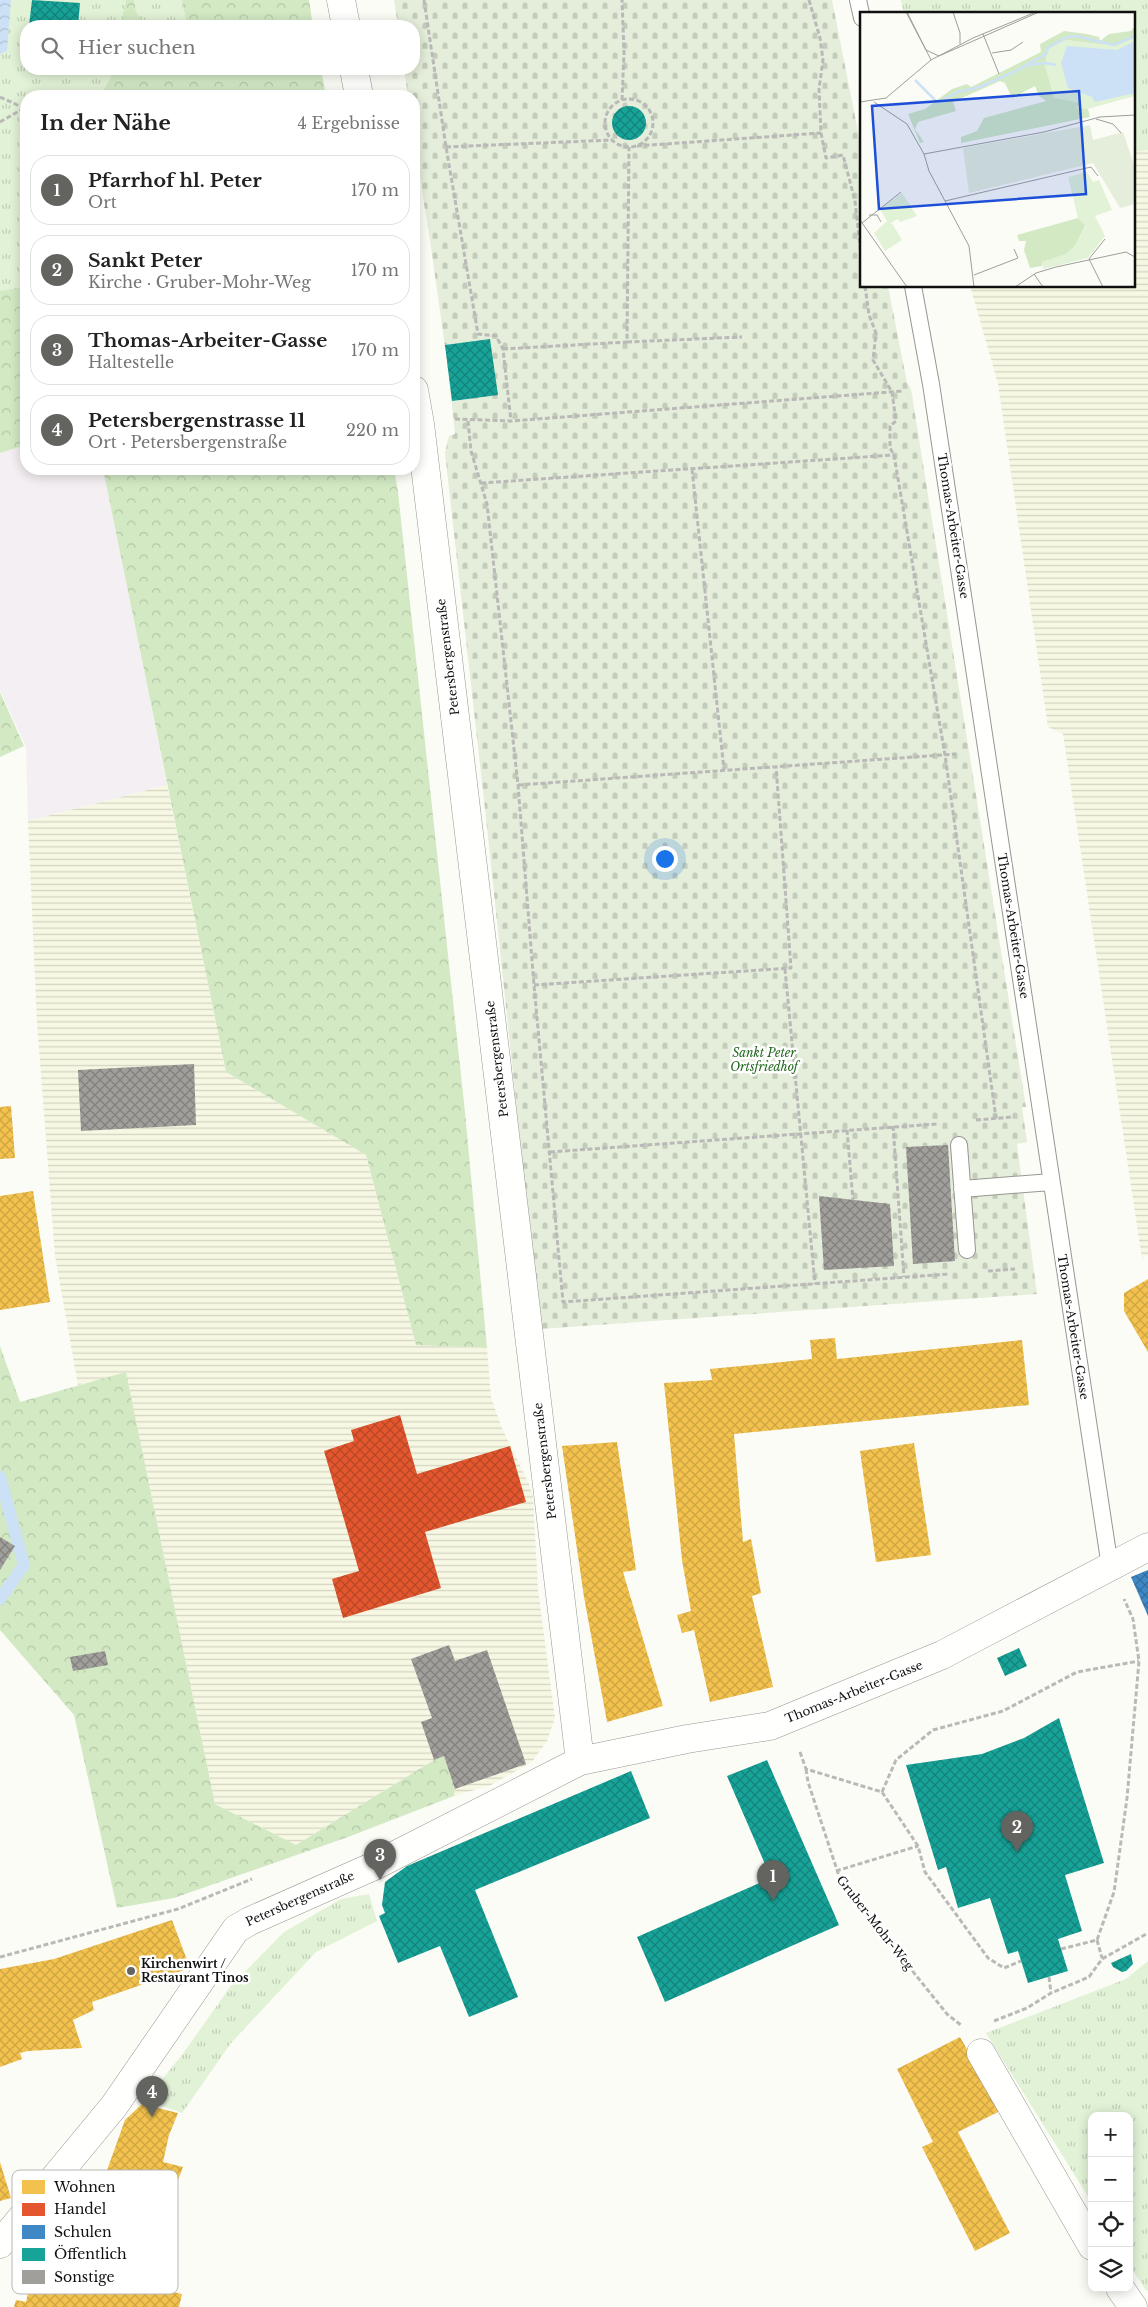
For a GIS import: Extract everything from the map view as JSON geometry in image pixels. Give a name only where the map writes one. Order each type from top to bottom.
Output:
[{"type":"street","points":[[341,0],[345,20]]},
{"type":"street","points":[[355,75],[358,90]]},
{"type":"street","name":"Petersbergenstraße","points":[[61,2170],[114,2106],[236,1929],[374,1866],[580,1761],[420,428]]},
{"type":"street","name":"Thomas-Arbeiter-Gasse","points":[[580,1761],[687,1739],[770,1726],[942,1655],[1148,1547]]},
{"type":"street","points":[[974,2042],[1088,2239]]},
{"type":"street","name":"Petersbergenstraße","points":[[0,2244],[12,2229]]},
{"type":"street","points":[[1123,2292],[1133,2307]]},
{"type":"lane","name":"Thomas-Arbeiter-Gasse","points":[[913,288],[932,384],[1110,1567]]},
{"type":"lane","points":[[959,1144],[967,1250]]},
{"type":"lane","points":[[962,1189],[1051,1182]]},
{"type":"path","points":[[424,0],[446,147],[478,334],[496,336],[503,349],[511,421]]},
{"type":"path","points":[[622,0],[624,53],[622,100]]},
{"type":"path","points":[[809,0],[820,38],[823,60],[820,90],[821,133],[826,158],[844,155],[854,201],[860,248]]},
{"type":"path","points":[[0,97],[20,105]]},
{"type":"path","points":[[637,146],[650,135],[653,128],[653,119],[644,105],[637,100],[622,100],[615,104],[606,116],[606,131],[612,140],[622,146],[629,147],[821,133]]},
{"type":"path","points":[[0,122],[20,111]]},
{"type":"path","points":[[446,147],[612,140]]},
{"type":"path","points":[[627,342],[629,147]]},
{"type":"path","points":[[865,288],[869,315],[876,333],[873,360],[892,392],[896,421],[890,426],[890,448],[894,455],[945,755],[996,1118]]},
{"type":"path","points":[[503,349],[742,337]]},
{"type":"path","points":[[454,418],[468,421],[511,421],[911,389]]},
{"type":"path","points":[[468,421],[471,451],[487,504],[518,785],[563,1302],[950,1274]]},
{"type":"path","points":[[481,483],[894,455]]},
{"type":"path","points":[[692,468],[724,770]]},
{"type":"path","points":[[518,785],[945,755]]},
{"type":"path","points":[[534,985],[791,968],[776,766]]},
{"type":"path","points":[[785,968],[815,1284]]},
{"type":"path","points":[[549,1152],[958,1122],[959,1144]]},
{"type":"path","points":[[893,1126],[904,1277]]},
{"type":"path","points":[[847,1130],[853,1200]]},
{"type":"path","points":[[978,1272],[1015,1269]]},
{"type":"path","points":[[1102,1959],[1097,1940],[1114,1892],[1127,1798],[1138,1661],[1133,1620],[1110,1567]]},
{"type":"path","points":[[882,1792],[896,1760],[932,1730],[1003,1711],[1077,1672],[1138,1661]]},
{"type":"path","name":"Gruber-Mohr-Weg","points":[[797,1744],[841,1882],[947,2014],[974,2042]]},
{"type":"path","points":[[806,1769],[882,1792],[918,1846],[925,1872],[988,1958],[1004,1968],[1021,1962]]},
{"type":"path","points":[[836,1871],[918,1846]]},
{"type":"path","points":[[0,1957],[178,1909],[254,1878]]},
{"type":"path","points":[[993,2021],[1027,2008],[1051,1993],[1089,1977],[1102,1959],[1148,1933]]},
{"type":"path","points":[[1061,1949],[1097,1940]]},
{"type":"path","points":[[1049,1977],[1051,1993]]},
{"type":"shaded area","points":[[20,447],[20,475],[104,475],[167,785],[28,821],[26,747],[0,690],[0,453]]},
{"type":"green space","points":[[0,0],[126,0],[121,20],[20,20],[20,75],[112,75],[103,90],[20,90],[20,287],[0,291]]},
{"type":"green space","points":[[126,0],[134,0],[136,11],[141,20],[121,20]]},
{"type":"green space","points":[[134,0],[182,0],[186,20],[141,20],[136,11]]},
{"type":"green space","points":[[182,0],[309,0],[312,20],[186,20]]},
{"type":"green space","name":"Sankt Peter Ortsfriedhof","points":[[394,0],[832,0],[860,142],[860,288],[888,288],[907,383],[911,389],[1026,1107],[1022,1107],[1027,1142],[1017,1144],[1037,1294],[540,1329],[445,453],[449,436],[455,434],[447,361],[420,175],[420,90],[407,90],[405,75],[420,75],[420,20],[397,20]]},
{"type":"green space","points":[[901,0],[1148,0],[1148,150],[1136,152],[1136,12],[904,12]]},
{"type":"green space","points":[[112,75],[322,75],[325,90],[103,90]]},
{"type":"green space","points":[[1148,150],[1148,1255],[1142,1259],[1063,734],[1048,727],[998,384],[971,288],[1136,288],[1136,152]]},
{"type":"green space","points":[[20,287],[20,447],[0,453],[0,291]]},
{"type":"green space","points":[[104,475],[395,475],[465,1112],[487,1348],[416,1345],[366,1155],[226,1072]]},
{"type":"green space","points":[[0,692],[24,746],[0,757]]},
{"type":"green space","points":[[167,785],[226,1072],[366,1155],[416,1345],[487,1348],[491,1397],[501,1426],[529,1484],[533,1497],[538,1589],[555,1718],[547,1741],[532,1762],[491,1785],[454,1796],[455,1789],[434,1760],[296,1845],[215,1804],[126,1373],[78,1385],[55,1256],[37,1023],[28,821]]},
{"type":"green space","points":[[0,1346],[20,1402],[126,1372],[215,1804],[296,1845],[434,1760],[444,1756],[455,1789],[454,1796],[348,1837],[174,1898],[117,1908],[74,1715],[0,1630]]},
{"type":"green space","points":[[369,1894],[377,1921],[316,1952],[231,2043],[182,2113],[145,2100],[182,2055],[230,1987],[284,1932],[341,1899]]},
{"type":"green space","points":[[1148,1961],[1148,2290],[1146,2291],[1133,2270],[1133,2112],[1088,2112],[1088,2197],[986,2033],[1126,1979]]},
{"type":"water","points":[[0,0],[11,0],[7,51],[0,54]]},
{"type":"building: Wohnen","points":[[11,1106],[15,1158],[0,1159],[0,1107]]},
{"type":"building: Wohnen","points":[[33,1191],[50,1302],[0,1310],[0,1196]]},
{"type":"building: Wohnen","points":[[1148,1279],[1148,1352],[1124,1311],[1124,1293]]},
{"type":"building: Wohnen","points":[[835,1338],[837,1359],[1022,1340],[1029,1405],[734,1434],[743,1542],[751,1539],[761,1593],[752,1596],[773,1687],[710,1702],[694,1630],[682,1633],[677,1615],[691,1611],[682,1560],[664,1383],[712,1380],[710,1369],[812,1359],[810,1340]]},
{"type":"building: Wohnen","points":[[617,1442],[636,1570],[623,1572],[663,1706],[607,1722],[584,1597],[562,1446]]},
{"type":"building: Wohnen","points":[[914,1443],[931,1555],[876,1562],[860,1451]]},
{"type":"building: Wohnen","points":[[172,1920],[190,1968],[92,2002],[94,2010],[73,2020],[82,2048],[28,2051],[20,2053],[22,2059],[0,2067],[0,1969],[54,1959]]},
{"type":"building: Wohnen","points":[[960,2037],[1002,2110],[958,2132],[1010,2233],[975,2251],[922,2147],[933,2142],[897,2069]]},
{"type":"building: Wohnen","points":[[142,2104],[178,2113],[169,2135],[163,2162],[183,2167],[178,2180],[178,2170],[107,2170],[125,2120]]},
{"type":"building: Wohnen","points":[[0,2162],[11,2198],[0,2201]]},
{"type":"building: Wohnen","points":[[28,2294],[182,2294],[179,2307],[14,2307],[16,2300],[26,2302]]},
{"type":"building: Handel","points":[[400,1415],[417,1474],[510,1446],[526,1502],[425,1532],[441,1588],[343,1618],[332,1579],[359,1571],[324,1451],[354,1441],[351,1430]]},
{"type":"building: Schulen","points":[[1148,1570],[1148,1616],[1131,1577]]},
{"type":"building: Öffentlich","points":[[32,0],[80,3],[79,20],[30,20]]},
{"type":"building: Öffentlich","points":[[629,106],[641,111],[646,123],[641,135],[629,140],[617,135],[612,123],[617,111]]},
{"type":"building: Öffentlich","points":[[490,339],[498,395],[452,401],[445,345]]},
{"type":"building: Öffentlich","points":[[1019,1648],[1027,1666],[1005,1676],[997,1658]]},
{"type":"building: Öffentlich","points":[[1059,1718],[1104,1863],[1065,1875],[1082,1931],[1058,1939],[1068,1971],[1028,1983],[1018,1951],[1008,1954],[990,1898],[958,1908],[946,1867],[938,1870],[906,1765],[982,1754],[1024,1738]]},
{"type":"building: Öffentlich","points":[[767,1760],[839,1925],[665,2002],[637,1937],[771,1878],[727,1776]]},
{"type":"building: Öffentlich","points":[[631,1771],[650,1818],[475,1890],[518,1997],[469,2017],[440,1946],[398,1963],[379,1916],[385,1913],[382,1905],[385,1882],[407,1866]]},
{"type":"building: Öffentlich","points":[[1131,1954],[1133,1964],[1126,1971],[1122,1972],[1113,1967],[1111,1963]]},
{"type":"building: Sonstige","points":[[194,1064],[196,1125],[81,1131],[78,1070]]},
{"type":"building: Sonstige","points":[[948,1145],[955,1261],[913,1264],[906,1147]]},
{"type":"building: Sonstige","points":[[819,1196],[890,1204],[894,1266],[824,1270]]},
{"type":"building: Sonstige","points":[[0,1537],[15,1546],[0,1570]]},
{"type":"building: Sonstige","points":[[449,1645],[455,1661],[487,1650],[526,1764],[455,1789],[444,1756],[434,1760],[421,1722],[432,1718],[411,1659]]},
{"type":"building: Sonstige","points":[[105,1651],[108,1665],[73,1671],[70,1657]]},
{"type":"waterway","points":[[0,1477],[24,1565],[0,1599]]},
{"type":"place","name":"Sankt Peter","points":[[1017,1852]]},
{"type":"place","name":"Thomas-Arbeiter-Gasse","points":[[380,1880]]},
{"type":"place","name":"Pfarrhof hl. Peter","points":[[773,1901]]},
{"type":"place","name":"Kirchenwirt / Restaurant Tinos","points":[[131,1971]]},
{"type":"place","name":"Petersbergenstrasse 11","points":[[152,2117]]}]
